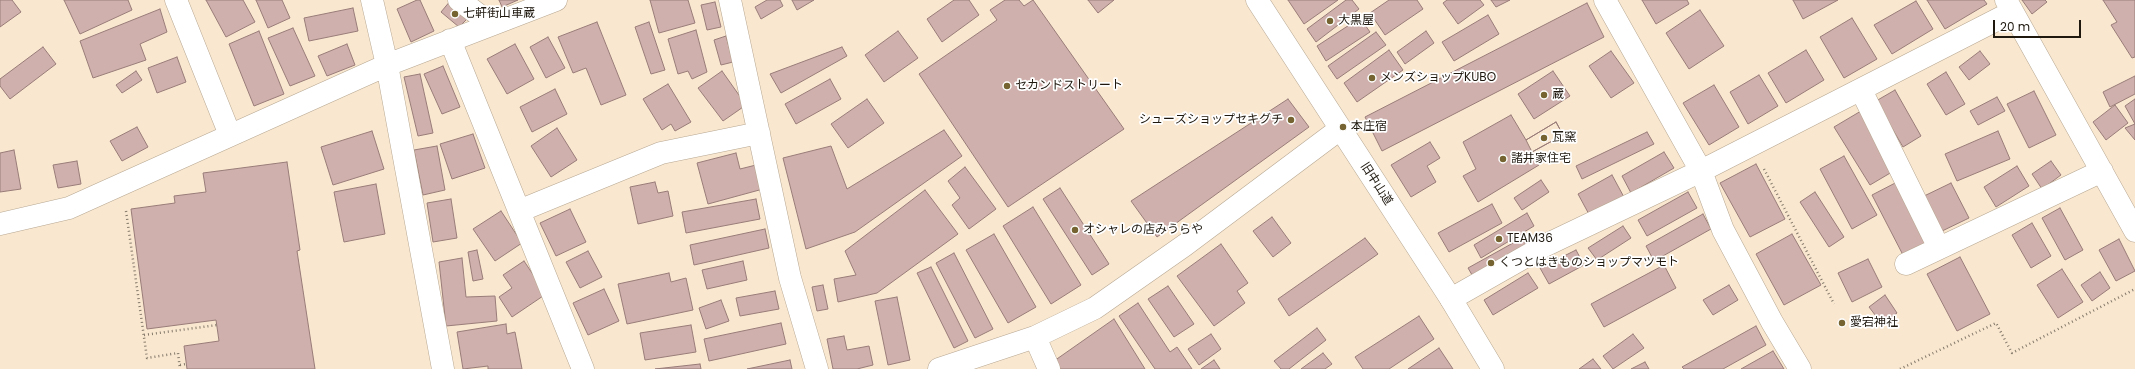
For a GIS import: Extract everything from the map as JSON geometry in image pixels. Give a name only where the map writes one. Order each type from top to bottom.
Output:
[{"type":"street","points":[[176,0],[230,135]]},
{"type":"street","points":[[372,0],[387,65],[443,369]]},
{"type":"street","points":[[459,0],[491,24]]},
{"type":"street","points":[[0,224],[69,208],[387,65],[556,0]]},
{"type":"street","points":[[730,0],[790,278],[817,369]]},
{"type":"street","name":"旧中山道","points":[[1257,0],[1451,299],[1493,369]]},
{"type":"street","points":[[1605,0],[1701,172],[1723,230],[1772,322],[1800,369]]},
{"type":"street","points":[[1451,299],[1546,245],[1701,172],[1861,90],[2009,6],[2135,231]]},
{"type":"street","points":[[450,40],[583,369]]},
{"type":"street","points":[[1861,90],[1939,248]]},
{"type":"street","points":[[939,369],[1035,337],[1094,308],[1185,245],[1340,129]]},
{"type":"street","points":[[519,211],[661,153],[759,133]]},
{"type":"street","points":[[1906,264],[2102,171]]},
{"type":"street","points":[[1035,337],[1049,369]]},
{"type":"path","points":[[1752,145],[1834,304]]},
{"type":"path","points":[[125,203],[147,358],[178,353],[180,369]]},
{"type":"path","points":[[1900,369],[1996,323],[2012,353],[2135,289]]},
{"type":"path","points":[[144,335],[217,325]]},
{"type":"path","points":[[180,365],[186,364]]},
{"type":"building","points":[[0,0],[12,0],[21,12],[0,27]]},
{"type":"building","points":[[64,0],[128,0],[132,10],[80,34]]},
{"type":"building","points":[[206,0],[243,0],[255,22],[226,37]]},
{"type":"building","points":[[256,0],[282,0],[290,18],[268,28]]},
{"type":"building","points":[[420,0],[434,31],[411,42],[397,9]]},
{"type":"building","name":"七軒街山車蔵","points":[[451,0],[470,16],[459,27],[441,12]]},
{"type":"building","points":[[499,0],[518,0],[502,7]]},
{"type":"building","points":[[650,0],[688,0],[695,23],[659,33]]},
{"type":"building","points":[[767,0],[780,0],[783,6],[761,19],[755,7]]},
{"type":"building","points":[[792,0],[814,0],[797,10]]},
{"type":"building","points":[[954,0],[969,0],[979,15],[942,42],[927,19]]},
{"type":"building","points":[[1005,0],[1019,0],[1024,6],[1033,0],[1124,129],[1008,207],[919,74],[997,20],[990,10]]},
{"type":"building","points":[[1088,0],[1114,0],[1098,13]]},
{"type":"building","points":[[1288,0],[1338,0],[1304,24]]},
{"type":"building","points":[[1346,0],[1352,0],[1359,9],[1316,42],[1307,29]]},
{"type":"building","points":[[1389,0],[1417,0],[1423,9],[1385,35],[1370,13]]},
{"type":"building","points":[[1447,0],[1480,0],[1484,5],[1458,24],[1443,3]]},
{"type":"building","points":[[1491,0],[1510,0],[1496,7]]},
{"type":"building","points":[[1642,0],[1687,0],[1689,4],[1656,24]]},
{"type":"building","points":[[1793,0],[1838,0],[1803,19]]},
{"type":"building","points":[[1927,0],[1984,0],[1987,4],[1945,29]]},
{"type":"building","points":[[2022,0],[2045,0],[2047,2],[2032,14]]},
{"type":"building","points":[[2103,0],[2135,0],[2135,57],[2132,58],[2111,25],[2117,22]]},
{"type":"building","points":[[1916,1],[1933,29],[1892,54],[1874,25]]},
{"type":"building","points":[[715,2],[721,27],[707,30],[701,5]]},
{"type":"building","points":[[1587,3],[1604,37],[1382,151],[1365,117]]},
{"type":"building","points":[[353,8],[358,31],[309,41],[304,18]]},
{"type":"building","points":[[160,9],[167,32],[140,44],[146,60],[93,78],[80,41]]},
{"type":"building","points":[[1700,10],[1724,46],[1689,69],[1666,33]]},
{"type":"building","points":[[1488,15],[1499,34],[1454,61],[1442,42]]},
{"type":"building","points":[[1360,18],[1370,32],[1326,61],[1317,46]]},
{"type":"building","points":[[1852,18],[1877,59],[1844,78],[1820,37]]},
{"type":"building","points":[[597,22],[626,95],[601,105],[586,68],[573,73],[558,37]]},
{"type":"building","points":[[649,22],[665,70],[651,74],[635,27]]},
{"type":"building","points":[[293,28],[315,76],[290,86],[268,38]]},
{"type":"building","points":[[696,30],[707,72],[692,79],[688,71],[678,74],[668,39]]},
{"type":"building","points":[[259,31],[284,94],[254,106],[229,44]]},
{"type":"building","points":[[898,31],[918,58],[884,82],[865,55]]},
{"type":"building","points":[[1426,31],[1434,43],[1405,64],[1397,52]]},
{"type":"building","points":[[1376,32],[1386,45],[1337,79],[1328,66]]},
{"type":"building","points":[[726,36],[733,62],[721,65],[714,40]]},
{"type":"building","points":[[548,37],[565,68],[546,78],[530,47]]},
{"type":"building","points":[[347,44],[355,65],[327,76],[318,56]]},
{"type":"building","points":[[515,44],[534,79],[507,94],[487,59]]},
{"type":"building","points":[[43,47],[56,64],[10,99],[0,86],[0,79]]},
{"type":"building","points":[[842,47],[847,56],[781,93],[770,74]]},
{"type":"building","points":[[1389,50],[1403,70],[1357,102],[1344,83]]},
{"type":"building","points":[[1806,50],[1824,80],[1786,103],[1768,73]]},
{"type":"building","points":[[1611,51],[1634,83],[1611,98],[1589,66]]},
{"type":"building","points":[[1980,51],[1990,64],[1969,80],[1959,67]]},
{"type":"building","points":[[177,57],[186,82],[157,93],[148,68]]},
{"type":"building","points":[[443,66],[460,107],[442,114],[424,74]]},
{"type":"building","points":[[136,71],[142,80],[122,93],[116,85]]},
{"type":"building","points":[[722,71],[746,105],[723,121],[698,88]]},
{"type":"building","name":"蔵","points":[[1553,71],[1570,96],[1534,119],[1518,94]]},
{"type":"building","points":[[1946,72],[1965,104],[1946,115],[1927,84]]},
{"type":"building","points":[[420,74],[433,133],[418,136],[404,77]]},
{"type":"building","points":[[1759,75],[1778,106],[1748,124],[1730,92]]},
{"type":"building","points":[[2135,76],[2135,94],[2110,107],[2103,92]]},
{"type":"building","points":[[830,79],[841,99],[796,124],[785,104]]},
{"type":"building","points":[[668,84],[691,122],[675,131],[671,124],[662,130],[643,99]]},
{"type":"building","points":[[1714,85],[1739,127],[1709,145],[1683,103]]},
{"type":"building","points":[[555,89],[567,114],[532,132],[520,107]]},
{"type":"building","points":[[1895,90],[1921,136],[1903,147],[1876,101]]},
{"type":"building","points":[[2034,91],[2056,135],[2029,148],[2007,104]]},
{"type":"building","points":[[1997,97],[2005,111],[1978,125],[1970,111]]},
{"type":"building","points":[[867,99],[884,123],[848,148],[831,124]]},
{"type":"building","points":[[1288,99],[1309,127],[1157,237],[1131,201]]},
{"type":"building","points":[[2135,99],[2135,124],[2125,106]]},
{"type":"building","points":[[2115,105],[2128,123],[2106,140],[2093,122]]},
{"type":"building","points":[[1861,111],[1897,169],[1870,185],[1834,127]]},
{"type":"building","name":"諸井家住宅","points":[[1511,115],[1526,140],[1556,122],[1563,135],[1532,152],[1539,165],[1478,202],[1463,176],[1476,169],[1463,142]]},
{"type":"building","name":"瓦窯","points":[[1556,122],[1563,135],[1532,152],[1526,140]]},
{"type":"building","points":[[2135,124],[2135,140],[2125,128]]},
{"type":"building","points":[[137,127],[148,147],[122,161],[110,141]]},
{"type":"building","points":[[557,128],[577,160],[551,177],[531,146]]},
{"type":"building","points":[[944,130],[962,156],[855,232],[806,249],[783,158],[831,146],[847,189]]},
{"type":"building","points":[[372,131],[384,169],[333,185],[321,147]]},
{"type":"building","points":[[1998,131],[2010,159],[1957,181],[1945,154]]},
{"type":"building","points":[[1647,132],[1654,144],[1582,179],[1576,166]]},
{"type":"building","points":[[473,134],[485,168],[452,179],[440,144]]},
{"type":"building","points":[[1430,142],[1440,158],[1427,166],[1436,182],[1411,197],[1391,165]]},
{"type":"building","points":[[437,146],[445,190],[423,195],[414,150]]},
{"type":"building","points":[[14,150],[21,189],[0,192],[0,153]]},
{"type":"building","points":[[1664,152],[1674,168],[1631,193],[1622,176]]},
{"type":"building","points":[[736,153],[740,169],[756,165],[763,189],[708,204],[697,163]]},
{"type":"building","points":[[1844,156],[1877,215],[1852,229],[1820,169]]},
{"type":"building","points":[[77,161],[81,184],[58,188],[53,165]]},
{"type":"building","points":[[2051,161],[2061,175],[2042,189],[2032,174]]},
{"type":"building","points":[[287,162],[300,250],[297,251],[315,369],[187,369],[184,346],[219,341],[216,320],[147,329],[131,209],[175,203],[174,196],[206,192],[203,173]]},
{"type":"building","points":[[1756,164],[1785,219],[1750,237],[1720,183]]},
{"type":"building","points":[[2017,166],[2029,186],[1996,207],[1984,187]]},
{"type":"building","points":[[965,167],[996,209],[969,229],[952,205],[960,198],[948,181]]},
{"type":"building","points":[[1612,175],[1625,199],[1591,218],[1578,194]]},
{"type":"building","points":[[1541,180],[1549,192],[1522,210],[1514,198]]},
{"type":"building","points":[[1901,180],[1933,239],[1903,255],[1872,195]]},
{"type":"building","points":[[655,182],[658,193],[668,191],[673,216],[638,224],[630,187]]},
{"type":"building","points":[[1951,183],[1969,218],[1938,233],[1920,198]]},
{"type":"building","points":[[376,184],[385,234],[344,242],[334,192]]},
{"type":"building","points":[[1060,188],[1109,264],[1092,275],[1043,199]]},
{"type":"building","points":[[925,190],[958,234],[877,293],[838,302],[834,279],[856,275],[845,251]]},
{"type":"building","points":[[1688,192],[1697,208],[1647,236],[1638,220]]},
{"type":"building","points":[[1815,192],[1844,237],[1829,247],[1800,202]]},
{"type":"building","points":[[451,199],[457,238],[433,242],[427,203]]},
{"type":"building","points":[[756,199],[760,219],[686,233],[682,212]]},
{"type":"building","points":[[1492,204],[1502,223],[1449,252],[1438,233]]},
{"type":"building","points":[[1033,207],[1081,285],[1051,304],[1003,226]]},
{"type":"building","points":[[2060,208],[2083,250],[2065,260],[2042,218]]},
{"type":"building","points":[[570,209],[586,242],[556,256],[540,223]]},
{"type":"building","points":[[501,211],[522,243],[495,261],[473,229]]},
{"type":"building","points":[[1527,213],[1534,226],[1481,258],[1474,245]]},
{"type":"building","points":[[1703,214],[1711,229],[1654,261],[1646,246]]},
{"type":"building","points":[[1272,217],[1291,243],[1273,257],[1253,231]]},
{"type":"building","points":[[2032,223],[2051,256],[2031,268],[2012,235]]},
{"type":"building","points":[[1623,226],[1631,238],[1597,260],[1588,248]]},
{"type":"building","points":[[765,229],[769,248],[694,265],[690,245]]},
{"type":"building","points":[[994,234],[1036,307],[1008,323],[966,250]]},
{"type":"building","points":[[1792,234],[1821,285],[1784,305],[1756,254]]},
{"type":"building","points":[[1365,238],[1378,254],[1289,316],[1278,299]]},
{"type":"building","points":[[1522,238],[1529,250],[1475,280],[1468,268]]},
{"type":"building","points":[[2119,239],[2135,271],[2116,281],[2099,250]]},
{"type":"building","points":[[1221,244],[1248,283],[1237,291],[1245,303],[1214,326],[1177,276]]},
{"type":"building","points":[[477,250],[483,279],[473,281],[468,252]]},
{"type":"building","points":[[1576,250],[1584,265],[1549,284],[1540,268]]},
{"type":"building","points":[[588,251],[602,277],[580,288],[566,262]]},
{"type":"building","points":[[954,253],[993,329],[975,338],[936,263]]},
{"type":"building","points":[[1960,257],[1990,314],[1957,331],[1927,274]]},
{"type":"building","points":[[462,258],[466,297],[495,296],[497,321],[446,326],[439,262]]},
{"type":"building","points":[[1868,259],[1882,287],[1852,302],[1838,273]]},
{"type":"building","points":[[524,261],[546,294],[512,317],[499,297],[512,288],[503,275]]},
{"type":"building","points":[[743,261],[747,280],[707,289],[702,270]]},
{"type":"building","points":[[1664,265],[1676,288],[1604,327],[1591,304]]},
{"type":"building","points":[[931,267],[968,341],[954,348],[917,273]]},
{"type":"building","points":[[2062,269],[2083,302],[2058,318],[2037,285]]},
{"type":"building","points":[[2100,272],[2110,288],[2092,301],[2081,285]]},
{"type":"building","points":[[669,273],[671,282],[686,278],[693,310],[627,324],[618,284]]},
{"type":"building","points":[[1528,273],[1538,288],[1493,315],[1484,300]]},
{"type":"building","points":[[823,285],[828,309],[817,311],[812,287]]},
{"type":"building","points":[[1729,285],[1738,300],[1713,315],[1703,300]]},
{"type":"building","points":[[1168,286],[1194,324],[1174,337],[1148,299]]},
{"type":"building","points":[[604,289],[619,321],[588,335],[573,303]]},
{"type":"building","points":[[775,291],[779,309],[740,316],[736,298]]},
{"type":"building","points":[[1885,295],[1897,313],[1882,324],[1869,307]]},
{"type":"building","points":[[897,297],[910,360],[888,365],[875,301]]},
{"type":"building","points":[[721,300],[729,321],[706,329],[699,308]]},
{"type":"building","points":[[1138,303],[1170,352],[1177,347],[1192,369],[1155,369],[1119,316]]},
{"type":"building","points":[[1419,316],[1434,339],[1389,369],[1363,369],[1355,357]]},
{"type":"building","points":[[1114,319],[1145,369],[1057,369],[1054,361]]},
{"type":"building","points":[[781,323],[786,344],[709,361],[704,339]]},
{"type":"building","points":[[506,324],[507,334],[515,332],[522,369],[488,369],[488,366],[463,369],[457,332]]},
{"type":"building","points":[[691,325],[696,352],[645,360],[640,333]]},
{"type":"building","points":[[1756,326],[1766,345],[1723,369],[1684,369],[1682,367]]},
{"type":"building","points":[[1317,328],[1326,340],[1289,369],[1281,369],[1274,361]]},
{"type":"building","points":[[1211,334],[1221,349],[1199,365],[1188,349]]},
{"type":"building","points":[[1633,334],[1644,348],[1613,369],[1603,356]]},
{"type":"building","points":[[844,336],[847,350],[869,346],[873,365],[857,369],[833,369],[827,339]]},
{"type":"building","points":[[1439,348],[1453,369],[1408,369]]},
{"type":"building","points":[[1773,351],[1784,369],[1741,369]]},
{"type":"building","points":[[1323,353],[1332,364],[1325,369],[1301,369]]},
{"type":"building","points":[[1593,359],[1601,369],[1579,369]]},
{"type":"building","points":[[790,360],[792,369],[747,369]]},
{"type":"building","points":[[1214,360],[1220,369],[1201,369]]},
{"type":"building","points":[[1645,362],[1649,369],[1631,369]]},
{"type":"building","points":[[700,364],[701,369],[655,369]]},
{"type":"place","name":"七軒街山車蔵","points":[[455,14]]},
{"type":"place","name":"大黒屋","points":[[1330,21]]},
{"type":"place","name":"メンズショップKUBO","points":[[1372,78]]},
{"type":"place","name":"セカンドストリート","points":[[1007,86]]},
{"type":"place","name":"蔵","points":[[1544,95]]},
{"type":"place","name":"シューズショップセキグチ","points":[[1291,120]]},
{"type":"place","name":"本庄宿","points":[[1343,127]]},
{"type":"place","name":"瓦窯","points":[[1544,138]]},
{"type":"place","name":"諸井家住宅","points":[[1503,159]]},
{"type":"place","name":"オシャレの店みうらや","points":[[1075,230]]},
{"type":"place","name":"TEAM36","points":[[1499,239]]},
{"type":"place","name":"くつとはきものショップマツモト","points":[[1491,263]]},
{"type":"place","name":"愛宕神社","points":[[1842,323]]}]
